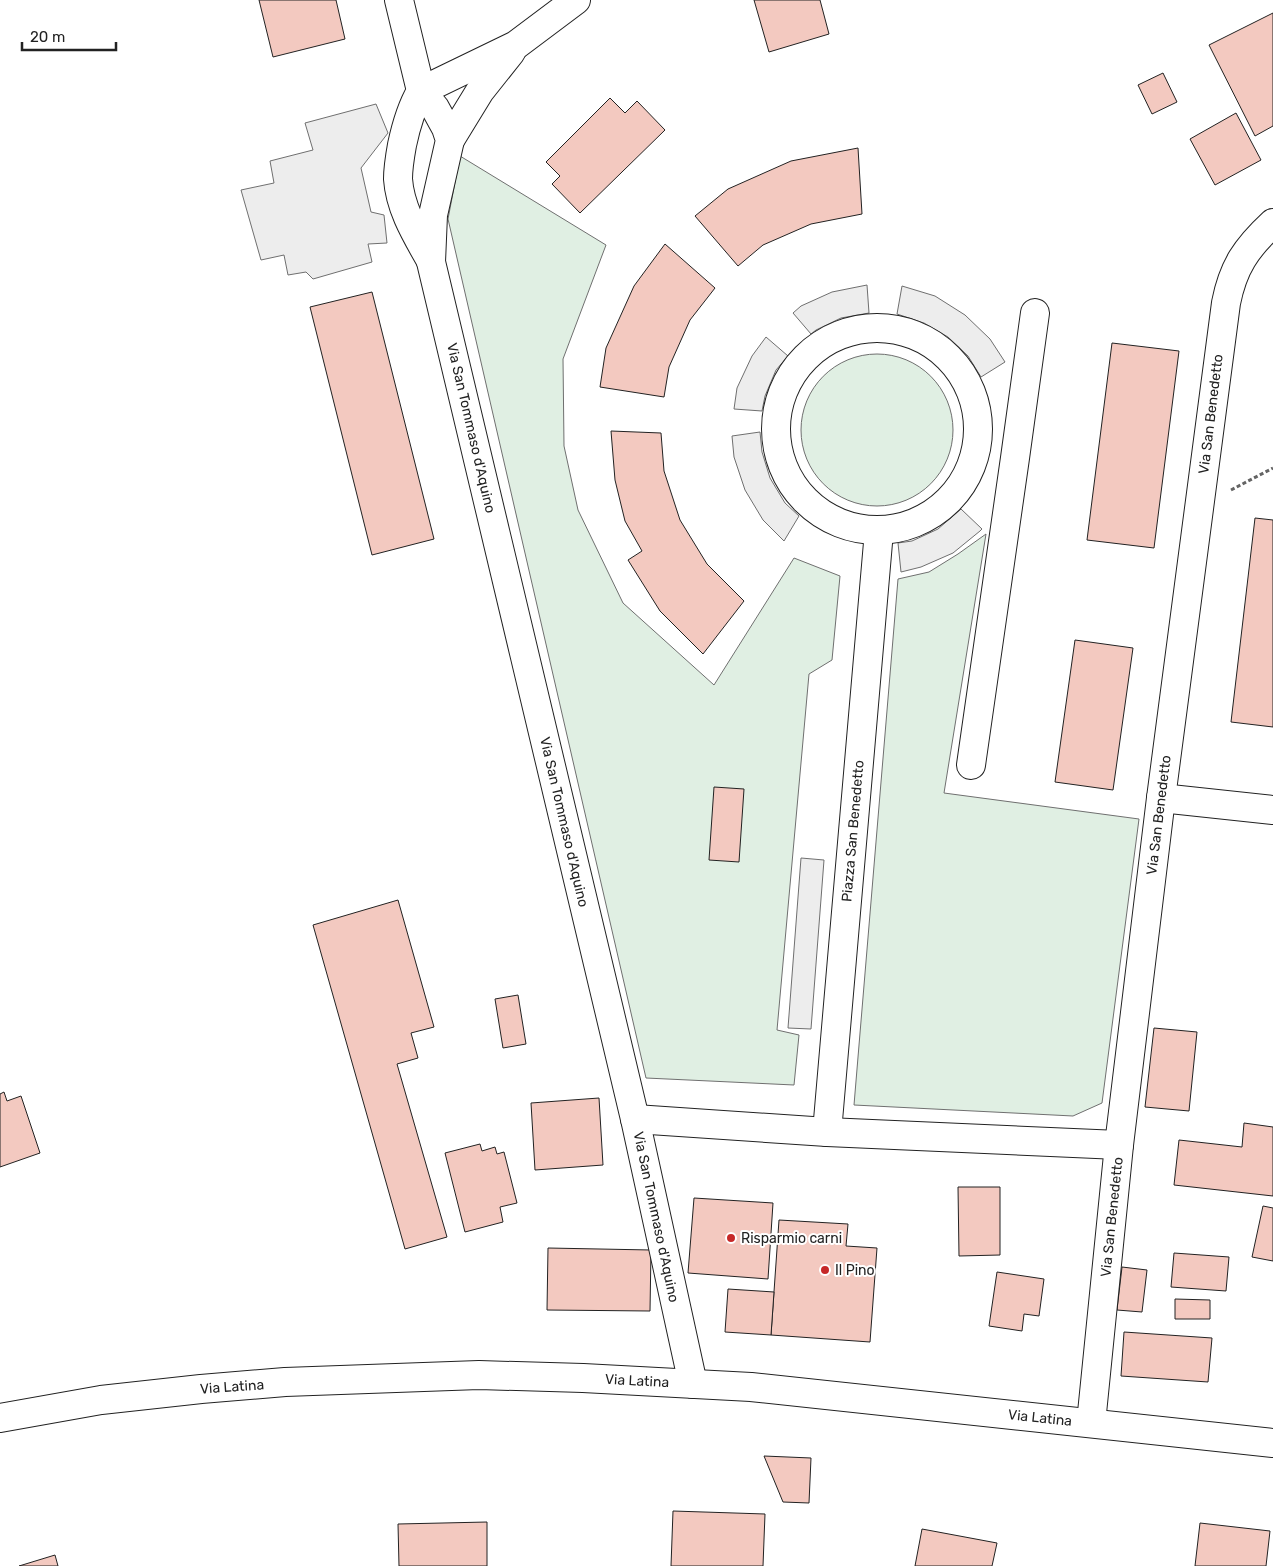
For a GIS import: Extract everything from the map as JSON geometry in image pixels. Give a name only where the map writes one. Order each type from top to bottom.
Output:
[{"type":"street","points":[[399,0],[421,91],[435,108],[450,140]]},
{"type":"street","name":"Via San Tommaso d'Aquino","points":[[576,0],[516,45],[421,91],[408,120],[399,164],[398,180],[409,220],[431,262],[635,1119],[692,1384]]},
{"type":"street","name":"Via San Tommaso d'Aquino","points":[[431,262],[433,215],[450,140],[480,91],[516,45]]},
{"type":"street","name":"Via San Benedetto","points":[[1092,1423],[1119,1145],[1161,798],[1229,289],[1237,265],[1244,254],[1253,242],[1273,223]]},
{"type":"street","points":[[971,765],[1035,313]]},
{"type":"street","points":[[863,327],[896,328],[927,340],[953,360],[971,388],[979,421],[976,453],[962,484],[940,508],[911,525],[879,531],[844,526],[814,510],[791,484],[777,452],[775,418],[780,395],[790,375],[804,356],[832,337],[863,327]]},
{"type":"street","points":[[976,453],[1015,458]]},
{"type":"street","name":"Piazza San Benedetto","points":[[827,1132],[879,531]]},
{"type":"street","points":[[1161,798],[1273,810]]},
{"type":"street","points":[[635,1119],[827,1132],[1119,1145]]},
{"type":"street","name":"Via Latina","points":[[0,1418],[101,1400],[201,1389],[294,1382],[479,1375],[564,1377],[752,1387],[1273,1444]]},
{"type":"path","points":[[1199,506],[1273,468]]},
{"type":"green space","points":[[460,156],[606,245],[563,359],[564,446],[578,510],[623,603],[714,685],[794,558],[840,576],[832,660],[809,674],[777,1030],[799,1035],[794,1085],[646,1078],[448,219]]},
{"type":"green space","points":[[877,354],[892,355],[906,360],[931,376],[947,401],[952,415],[952,445],[947,459],[931,484],[906,500],[892,505],[877,506],[862,505],[848,500],[823,484],[807,459],[802,445],[801,430],[802,415],[807,401],[823,376],[848,360],[862,355]]},
{"type":"green space","points":[[986,534],[944,793],[1139,819],[1102,1103],[1073,1116],[854,1105],[898,579],[929,572]]},
{"type":"shaded area","points":[[376,104],[388,133],[361,168],[371,212],[384,215],[387,243],[368,244],[372,262],[313,279],[306,272],[288,275],[284,255],[261,260],[241,190],[274,183],[270,161],[313,150],[305,123]]},
{"type":"shaded area","points":[[867,285],[869,313],[841,318],[811,334],[793,313],[801,306],[832,292]]},
{"type":"shaded area","points":[[902,286],[935,296],[965,315],[990,339],[1005,362],[981,377],[968,356],[948,337],[924,323],[897,314]]},
{"type":"shaded area","points":[[766,337],[788,356],[776,370],[765,396],[762,411],[734,409],[737,388],[752,356]]},
{"type":"shaded area","points":[[760,432],[762,452],[770,478],[785,503],[799,516],[784,541],[763,520],[745,490],[734,457],[732,436]]},
{"type":"shaded area","points":[[961,509],[982,529],[953,553],[921,567],[901,572],[898,543],[912,541],[938,529]]},
{"type":"shaded area","points":[[801,858],[824,860],[811,1029],[788,1028]]},
{"type":"building","points":[[259,0],[336,0],[345,39],[273,57]]},
{"type":"building","points":[[754,0],[820,0],[829,34],[769,52]]},
{"type":"building","points":[[1273,13],[1273,126],[1255,136],[1209,45]]},
{"type":"building","points":[[1163,73],[1177,102],[1152,114],[1138,85]]},
{"type":"building","points":[[610,98],[625,113],[637,101],[665,130],[580,213],[552,184],[560,176],[546,162]]},
{"type":"building","points":[[1236,113],[1261,160],[1215,185],[1190,139]]},
{"type":"building","points":[[858,148],[862,214],[811,224],[763,245],[738,266],[695,216],[728,189],[791,161]]},
{"type":"building","points":[[665,244],[715,288],[690,320],[669,367],[664,397],[600,387],[606,348],[634,286]]},
{"type":"building","points":[[372,292],[434,539],[372,555],[310,307]]},
{"type":"building","points":[[1112,343],[1179,351],[1154,548],[1087,540]]},
{"type":"building","points":[[611,431],[661,433],[664,471],[680,520],[707,564],[744,601],[703,654],[660,611],[628,560],[642,551],[625,521],[615,480]]},
{"type":"building","points":[[1255,518],[1273,520],[1273,727],[1231,722]]},
{"type":"building","points":[[1075,640],[1133,648],[1113,790],[1055,782]]},
{"type":"building","points":[[714,787],[744,789],[739,862],[709,860]]},
{"type":"building","points":[[398,900],[434,1027],[411,1033],[418,1058],[397,1064],[447,1237],[405,1249],[313,925]]},
{"type":"building","points":[[518,995],[526,1044],[503,1048],[495,999]]},
{"type":"building","points":[[1154,1028],[1197,1032],[1189,1111],[1145,1107]]},
{"type":"building","points":[[4,1092],[7,1101],[21,1096],[40,1153],[0,1167],[0,1094]]},
{"type":"building","points":[[599,1098],[603,1165],[535,1170],[531,1103]]},
{"type":"building","points":[[1244,1123],[1273,1127],[1273,1196],[1174,1185],[1179,1140],[1242,1147]]},
{"type":"building","points":[[480,1144],[482,1151],[495,1147],[497,1154],[504,1152],[517,1203],[500,1207],[503,1222],[465,1232],[445,1153]]},
{"type":"building","points":[[958,1187],[1000,1187],[1000,1255],[959,1256]]},
{"type":"building","name":"Risparmio carni","points":[[694,1198],[773,1203],[768,1279],[688,1273]]},
{"type":"building","points":[[1263,1206],[1273,1208],[1273,1261],[1252,1257]]},
{"type":"building","name":"Il Pino","points":[[779,1220],[848,1224],[846,1246],[877,1248],[870,1342],[771,1335]]},
{"type":"building","points":[[548,1248],[651,1250],[650,1311],[547,1310]]},
{"type":"building","points":[[1174,1253],[1229,1257],[1226,1291],[1171,1287]]},
{"type":"building","points":[[1122,1267],[1147,1270],[1142,1312],[1117,1310]]},
{"type":"building","points":[[997,1272],[1044,1279],[1039,1316],[1024,1314],[1022,1331],[989,1326]]},
{"type":"building","points":[[728,1289],[774,1292],[771,1335],[725,1332]]},
{"type":"building","points":[[1175,1299],[1210,1300],[1210,1319],[1175,1319]]},
{"type":"building","points":[[1124,1332],[1212,1338],[1208,1382],[1121,1376]]},
{"type":"building","points":[[764,1456],[811,1458],[809,1503],[783,1502]]},
{"type":"building","points":[[673,1511],[765,1514],[763,1566],[671,1566]]},
{"type":"building","points":[[487,1522],[487,1566],[399,1566],[398,1524]]},
{"type":"building","points":[[1200,1523],[1270,1531],[1266,1566],[1195,1566]]},
{"type":"building","points":[[922,1529],[997,1543],[992,1566],[915,1566]]},
{"type":"building","points":[[55,1555],[58,1566],[19,1566]]},
{"type":"place","name":"Risparmio carni","points":[[731,1238]]},
{"type":"place","name":"Il Pino","points":[[825,1270]]}]
